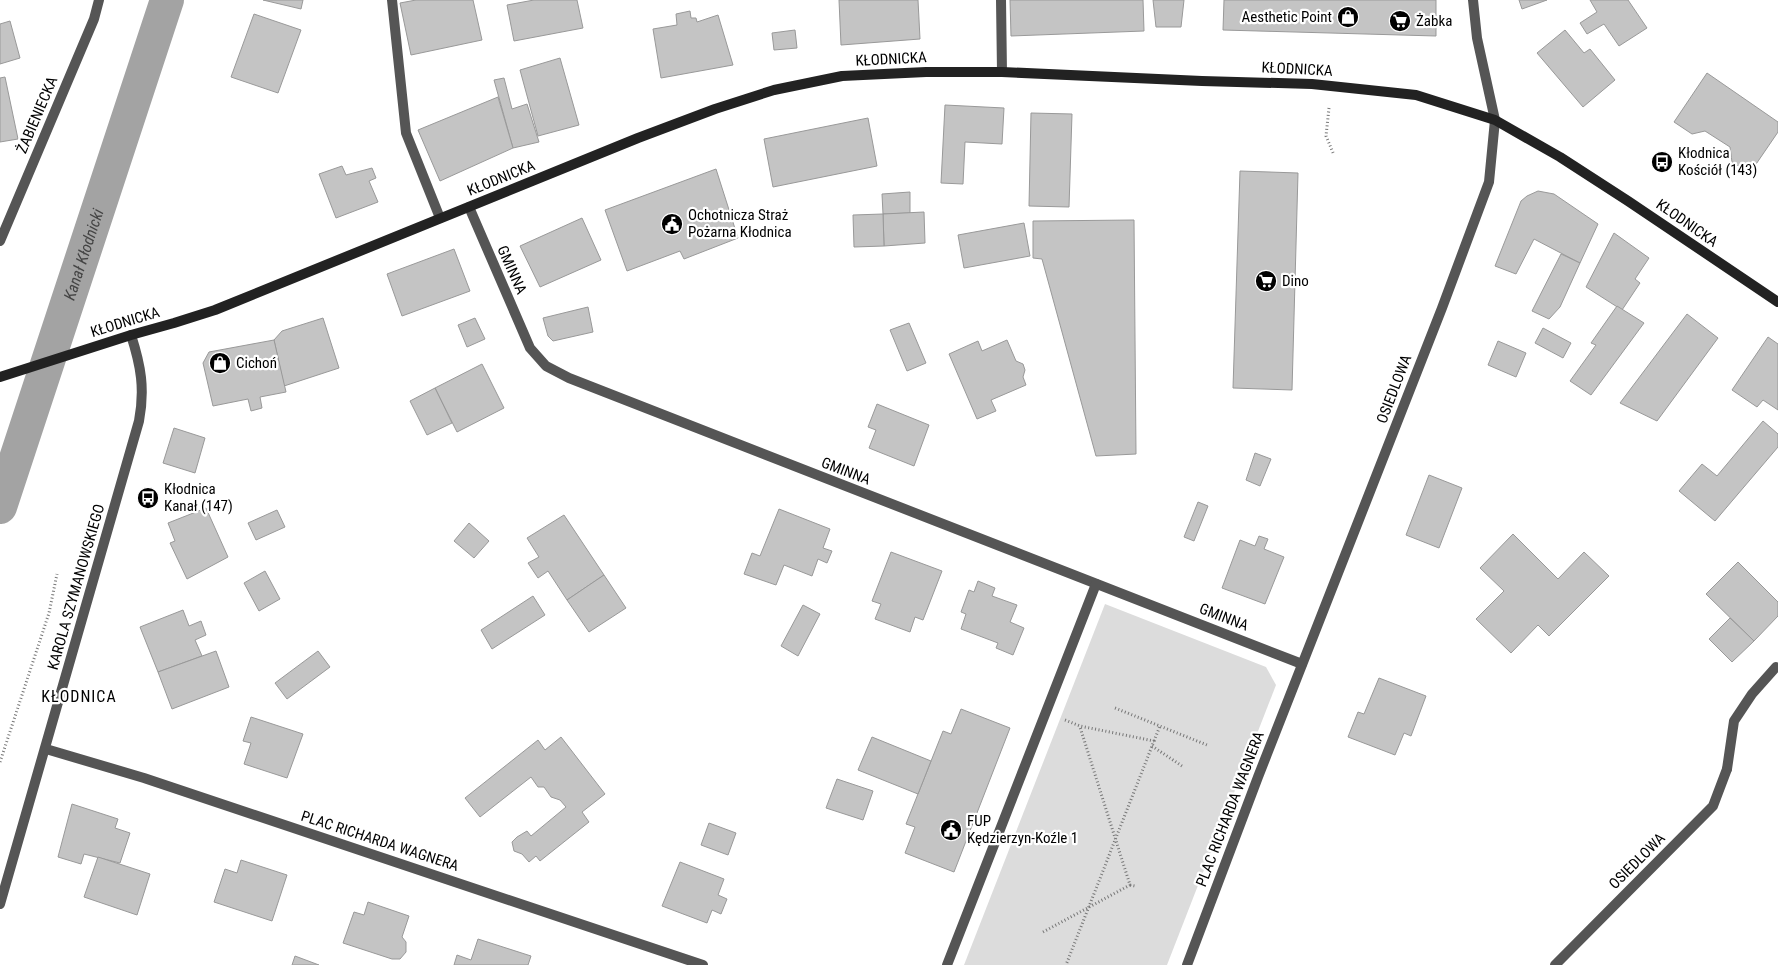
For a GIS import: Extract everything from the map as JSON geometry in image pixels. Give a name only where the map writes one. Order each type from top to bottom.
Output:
[{"type":"main road","name":"KŁODNICKA","points":[[0,377],[131,334],[215,310],[638,138],[715,110],[774,90],[842,76],[899,72],[1002,72],[1312,84],[1416,95],[1495,120],[1560,157],[1778,302]]},
{"type":"street","name":"ŻABIENIECKA","points":[[0,241],[94,19],[99,0]]},
{"type":"street","points":[[392,0],[406,133],[440,218]]},
{"type":"street","points":[[1001,0],[1002,72]]},
{"type":"street","name":"OSIEDLOWA","points":[[1302,664],[1442,308],[1489,182],[1495,120],[1477,38],[1473,0]]},
{"type":"street","name":"GMINNA","points":[[469,207],[530,348],[546,366],[569,378],[1302,664]]},
{"type":"street","name":"KAROLA SZYMANOWSKIEGO","points":[[0,904],[139,421],[143,399],[139,358],[131,334]]},
{"type":"street","points":[[947,965],[1096,584]]},
{"type":"street","name":"PLAC RICHARDA WAGNERA","points":[[1187,965],[1302,664]]},
{"type":"street","name":"OSIEDLOWA","points":[[1555,965],[1712,806],[1728,769],[1734,721],[1752,694],[1776,666]]},
{"type":"street","name":"PLAC RICHARDA WAGNERA","points":[[46,749],[144,778],[703,965]]},
{"type":"path","points":[[1312,84],[1309,107],[1329,108],[1326,136],[1334,155]]},
{"type":"path","points":[[0,762],[49,613],[57,574]]},
{"type":"path","points":[[1115,708],[1207,745]]},
{"type":"path","points":[[1046,713],[1080,726],[1153,744],[1182,766]]},
{"type":"path","points":[[1080,726],[1130,884]]},
{"type":"path","points":[[1066,965],[1160,726]]},
{"type":"path","points":[[1130,884],[1135,886]]},
{"type":"path","points":[[1043,932],[1130,884]]},
{"type":"shaded area","points":[[1105,604],[1266,667],[1276,685],[1167,965],[964,965]]},
{"type":"building","points":[[263,0],[303,0],[301,9]]},
{"type":"building","points":[[416,0],[473,0],[482,40],[411,55],[400,3]]},
{"type":"building","points":[[534,0],[577,0],[583,28],[514,41],[507,5]]},
{"type":"building","points":[[839,0],[918,0],[920,39],[841,45]]},
{"type":"building","points":[[1010,0],[1143,0],[1144,31],[1011,36]]},
{"type":"building","points":[[1153,0],[1184,0],[1181,27],[1156,27]]},
{"type":"building","points":[[1224,0],[1436,0],[1436,36],[1223,30]]},
{"type":"building","points":[[1519,0],[1547,0],[1522,9]]},
{"type":"building","points":[[1590,0],[1628,0],[1647,28],[1619,46],[1604,24],[1587,34],[1580,23],[1597,12]]},
{"type":"building","points":[[690,11],[691,18],[696,18],[697,22],[718,15],[733,65],[661,78],[653,29],[677,25],[676,14]]},
{"type":"building","points":[[254,14],[301,30],[278,93],[231,77]]},
{"type":"building","points":[[10,21],[20,58],[0,64],[0,24]]},
{"type":"building","points":[[795,30],[797,48],[774,50],[772,33]]},
{"type":"building","points":[[1565,30],[1584,53],[1590,49],[1615,80],[1583,107],[1537,53]]},
{"type":"building","points":[[560,58],[579,125],[538,136],[520,70]]},
{"type":"building","points":[[1707,73],[1778,122],[1778,132],[1750,173],[1732,162],[1730,147],[1705,131],[1692,134],[1674,122]]},
{"type":"building","points":[[5,77],[18,139],[0,142],[0,78]]},
{"type":"building","points":[[504,78],[512,109],[527,104],[539,142],[513,148],[494,80]]},
{"type":"building","points":[[498,97],[513,148],[440,181],[418,130]]},
{"type":"building","points":[[945,105],[1004,108],[1002,144],[965,142],[963,184],[941,183]]},
{"type":"building","points":[[1031,113],[1072,114],[1069,207],[1029,206]]},
{"type":"building","points":[[868,118],[877,166],[773,187],[764,139]]},
{"type":"building","points":[[342,166],[346,175],[372,168],[376,178],[369,181],[378,202],[336,218],[319,174]]},
{"type":"building","name":"Ochotnicza Straż Pożarna Kłodnica","points":[[716,169],[738,238],[684,259],[680,251],[627,271],[605,210]]},
{"type":"building","name":"Dino","points":[[1240,171],[1298,173],[1292,390],[1233,388]]},
{"type":"building","points":[[1538,191],[1554,194],[1598,224],[1580,263],[1534,239],[1516,274],[1495,266],[1521,201]]},
{"type":"building","points":[[910,192],[910,213],[883,214],[882,194]]},
{"type":"building","points":[[924,212],[925,243],[884,246],[883,214]]},
{"type":"building","points":[[883,214],[884,246],[854,247],[853,215]]},
{"type":"building","points":[[582,218],[601,260],[540,287],[520,246]]},
{"type":"building","points":[[1134,220],[1136,454],[1096,456],[1042,259],[1033,258],[1033,221]]},
{"type":"building","points":[[1024,223],[1030,256],[964,268],[958,235]]},
{"type":"building","points":[[1614,233],[1649,258],[1635,279],[1640,283],[1622,310],[1586,287]]},
{"type":"building","points":[[454,249],[470,291],[402,316],[387,274]]},
{"type":"building","points":[[1561,254],[1580,263],[1560,307],[1549,319],[1532,311]]},
{"type":"building","points":[[1617,306],[1644,323],[1591,395],[1570,381],[1596,345],[1591,343]]},
{"type":"building","points":[[588,307],[593,332],[553,341],[548,336],[543,318]]},
{"type":"building","points":[[1687,314],[1718,338],[1657,421],[1620,403]]},
{"type":"building","points":[[323,318],[339,368],[284,386],[274,340],[282,331]]},
{"type":"building","points":[[475,318],[485,339],[467,347],[458,325]]},
{"type":"building","points":[[909,323],[926,363],[907,371],[890,330]]},
{"type":"building","points":[[1543,328],[1571,343],[1563,358],[1535,343]]},
{"type":"building","points":[[1768,337],[1778,344],[1778,410],[1763,400],[1757,407],[1732,390]]},
{"type":"building","points":[[274,340],[286,392],[260,397],[262,408],[251,411],[248,399],[213,406],[203,363],[209,352]]},
{"type":"building","points":[[1007,340],[1016,361],[1023,364],[1025,370],[1023,377],[1026,385],[991,400],[996,411],[977,419],[949,354],[978,341],[982,351]]},
{"type":"building","points":[[1498,341],[1526,353],[1516,377],[1488,365]]},
{"type":"building","points":[[482,364],[504,408],[457,432],[435,388]]},
{"type":"building","points":[[435,388],[452,423],[427,435],[410,401]]},
{"type":"building","points":[[877,404],[929,425],[914,466],[869,448],[876,430],[868,427]]},
{"type":"building","points":[[1763,421],[1778,434],[1778,447],[1715,521],[1679,491],[1702,464],[1717,476]]},
{"type":"building","points":[[174,428],[205,438],[195,473],[163,463]]},
{"type":"building","points":[[1255,453],[1271,459],[1260,486],[1246,480]]},
{"type":"building","points":[[1429,475],[1462,488],[1439,548],[1406,535]]},
{"type":"building","points":[[1198,502],[1208,506],[1194,541],[1184,537]]},
{"type":"building","points":[[206,508],[228,557],[187,579],[170,543],[175,541],[168,523]]},
{"type":"building","points":[[779,509],[830,529],[823,548],[832,551],[827,563],[818,559],[812,576],[784,565],[776,585],[744,574],[752,553],[760,556]]},
{"type":"building","points":[[277,510],[285,527],[256,540],[248,523]]},
{"type":"building","points":[[564,515],[604,575],[567,600],[548,571],[538,578],[528,563],[539,557],[527,538]]},
{"type":"building","points":[[469,523],[489,541],[474,558],[454,541]]},
{"type":"building","points":[[1513,534],[1558,579],[1584,552],[1609,576],[1549,636],[1538,625],[1511,653],[1476,619],[1504,591],[1480,568]]},
{"type":"building","points":[[1259,536],[1268,539],[1264,549],[1284,557],[1265,604],[1222,588],[1240,540],[1255,546]]},
{"type":"building","points":[[891,552],[942,571],[923,620],[915,617],[910,632],[875,619],[881,604],[872,601]]},
{"type":"building","points":[[1738,562],[1778,602],[1778,616],[1754,641],[1706,594]]},
{"type":"building","points":[[265,571],[280,599],[259,611],[244,583]]},
{"type":"building","points":[[604,575],[626,608],[589,632],[567,600]]},
{"type":"building","points":[[978,581],[995,588],[992,596],[1017,605],[1010,622],[1024,628],[1013,655],[996,648],[998,643],[961,629],[966,614],[961,612],[969,590],[974,592]]},
{"type":"building","points":[[533,596],[545,615],[492,649],[481,630]]},
{"type":"building","points":[[803,605],[820,614],[798,656],[781,646]]},
{"type":"building","points":[[183,610],[189,626],[201,621],[206,635],[195,640],[202,656],[158,672],[140,627]]},
{"type":"building","points":[[1730,618],[1754,641],[1732,662],[1709,639]]},
{"type":"building","points":[[216,651],[229,687],[172,709],[158,672]]},
{"type":"building","points":[[318,651],[330,667],[287,699],[275,683]]},
{"type":"building","points":[[1379,678],[1426,696],[1411,736],[1404,733],[1395,755],[1348,737],[1358,712],[1364,714]]},
{"type":"building","points":[[961,709],[1010,728],[954,872],[905,853],[915,827],[906,824],[943,731],[951,734]]},
{"type":"building","points":[[251,717],[303,734],[287,778],[244,764],[251,743],[243,741]]},
{"type":"building","points":[[561,737],[605,794],[582,812],[589,822],[540,861],[536,856],[529,862],[522,854],[514,851],[512,842],[527,831],[531,836],[566,807],[560,800],[551,797],[544,787],[538,787],[531,777],[480,817],[465,798],[538,740],[545,750]]},
{"type":"building","points":[[872,737],[931,761],[918,794],[858,770]]},
{"type":"building","points":[[837,779],[873,791],[863,820],[826,808]]},
{"type":"building","points":[[72,804],[118,819],[115,828],[130,833],[120,863],[84,854],[81,864],[58,857]]},
{"type":"building","points":[[709,823],[736,833],[728,855],[701,845]]},
{"type":"building","points":[[98,857],[150,874],[137,915],[84,897]]},
{"type":"building","points":[[241,860],[287,875],[272,921],[214,902],[225,869],[237,873]]},
{"type":"building","points":[[680,862],[724,879],[718,895],[727,899],[721,914],[712,910],[707,923],[662,906]]},
{"type":"building","points":[[368,902],[409,916],[402,937],[406,942],[406,952],[400,959],[392,959],[343,943],[354,912],[364,915]]},
{"type":"building","points":[[478,939],[531,956],[528,965],[454,965],[457,955],[471,960]]},
{"type":"building","points":[[295,956],[319,965],[292,965]]},
{"type":"waterway","name":"Kanał Kłodnicki","points":[[0,507],[167,0]]},
{"type":"place","name":"Aesthetic Point","points":[[1348,17]]},
{"type":"place","name":"Żabka","points":[[1400,21]]},
{"type":"place","name":"Kłodnica Kościół (143)","points":[[1662,162]]},
{"type":"place","name":"Ochotnicza Straż Pożarna Kłodnica","points":[[672,224]]},
{"type":"place","name":"Dino","points":[[1266,281]]},
{"type":"place","name":"Cichoń","points":[[220,363]]},
{"type":"place","name":"Kłodnica Kanał (147)","points":[[148,498]]},
{"type":"place","name":"FUP Kędzierzyn-Koźle 1","points":[[951,830]]},
{"type":"district","name":"KŁODNICA","points":[[79,696]]}]
